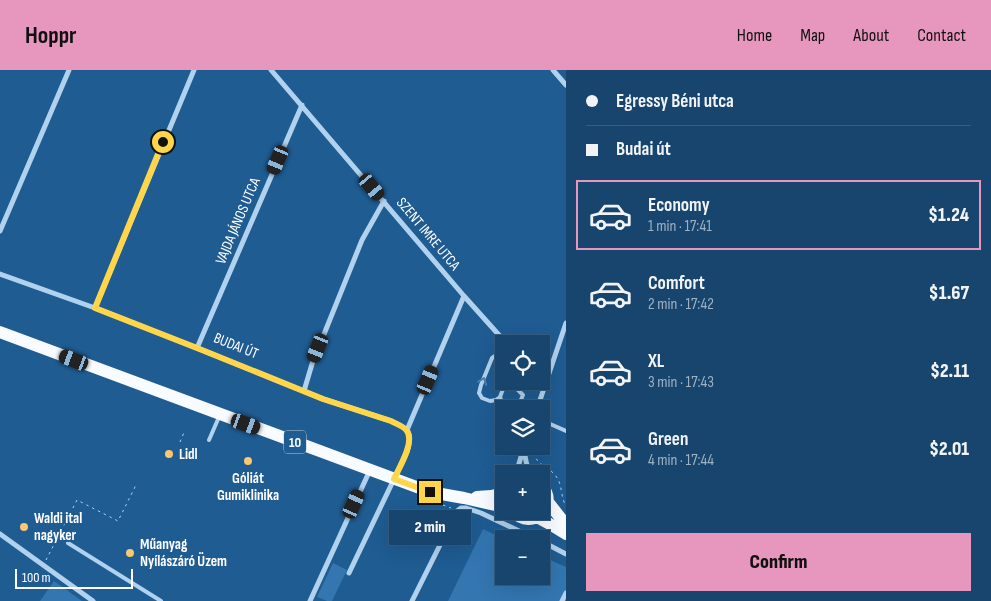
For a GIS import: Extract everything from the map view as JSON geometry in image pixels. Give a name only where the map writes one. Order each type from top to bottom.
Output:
[{"type":"main road","name":"10","points":[[0,332],[430,492],[495,505]]},
{"type":"main road","name":"10","points":[[464,498],[495,495]]},
{"type":"main road","points":[[550,505],[566,525]]},
{"type":"main road","points":[[542,520],[566,534]]},
{"type":"street","points":[[0,231],[69,70]]},
{"type":"street","points":[[95,308],[194,70]]},
{"type":"street","name":"SZENT IMRE UTCA","points":[[272,70],[499,335]]},
{"type":"street","points":[[553,70],[566,85]]},
{"type":"street","name":"VAJDA JÁNOS UTCA","points":[[197,348],[302,105]]},
{"type":"street","points":[[304,391],[312,364],[362,240],[384,201]]},
{"type":"street","name":"BUDAI ÚT","points":[[1,274],[95,308],[342,406],[391,421],[407,430]]},
{"type":"street","points":[[349,573],[408,447],[410,435],[407,430],[464,296]]},
{"type":"street","points":[[550,373],[566,322]]},
{"type":"street","points":[[310,601],[370,470]]},
{"type":"street","points":[[412,601],[457,511],[461,508],[481,513],[517,530]]},
{"type":"street","points":[[0,534],[93,601]]},
{"type":"street","points":[[550,546],[566,554]]},
{"type":"street","points":[[562,601],[566,593]]},
{"type":"lane","points":[[495,356],[492,358],[479,393],[482,398],[490,401],[500,397],[504,390]]},
{"type":"lane","points":[[518,390],[523,395],[521,400]]},
{"type":"lane","points":[[209,440],[220,414]]},
{"type":"lane","points":[[550,424],[566,431]]},
{"type":"lane","points":[[341,516],[348,518]]},
{"type":"lane","points":[[68,543],[161,601]]},
{"type":"path","points":[[180,442],[185,430]]},
{"type":"path","points":[[535,455],[538,462],[553,472],[559,481],[563,501],[566,506]]},
{"type":"path","points":[[43,565],[78,500],[118,521],[136,485]]},
{"type":"shaded area","points":[[483,529],[495,535],[495,585],[550,585],[550,560],[566,567],[566,601],[448,601]]},
{"type":"shaded area","points":[[333,563],[347,570],[332,601],[327,601],[317,597]]},
{"type":"shaded area","points":[[54,581],[82,601],[40,601]]},
{"type":"place","name":"Lidl","points":[[169,454]]},
{"type":"place","name":"Góliát Gumiklinika","points":[[248,461]]},
{"type":"place","name":"Waldi ital nagyker","points":[[24,527]]},
{"type":"place","name":"Műanyag Nyílászáró Üzem","points":[[130,553]]},
{"type":"route","points":[[163,142],[95,308],[323,399],[400,425],[407,430],[410,440],[407,452],[394,479],[430,492]]}]
